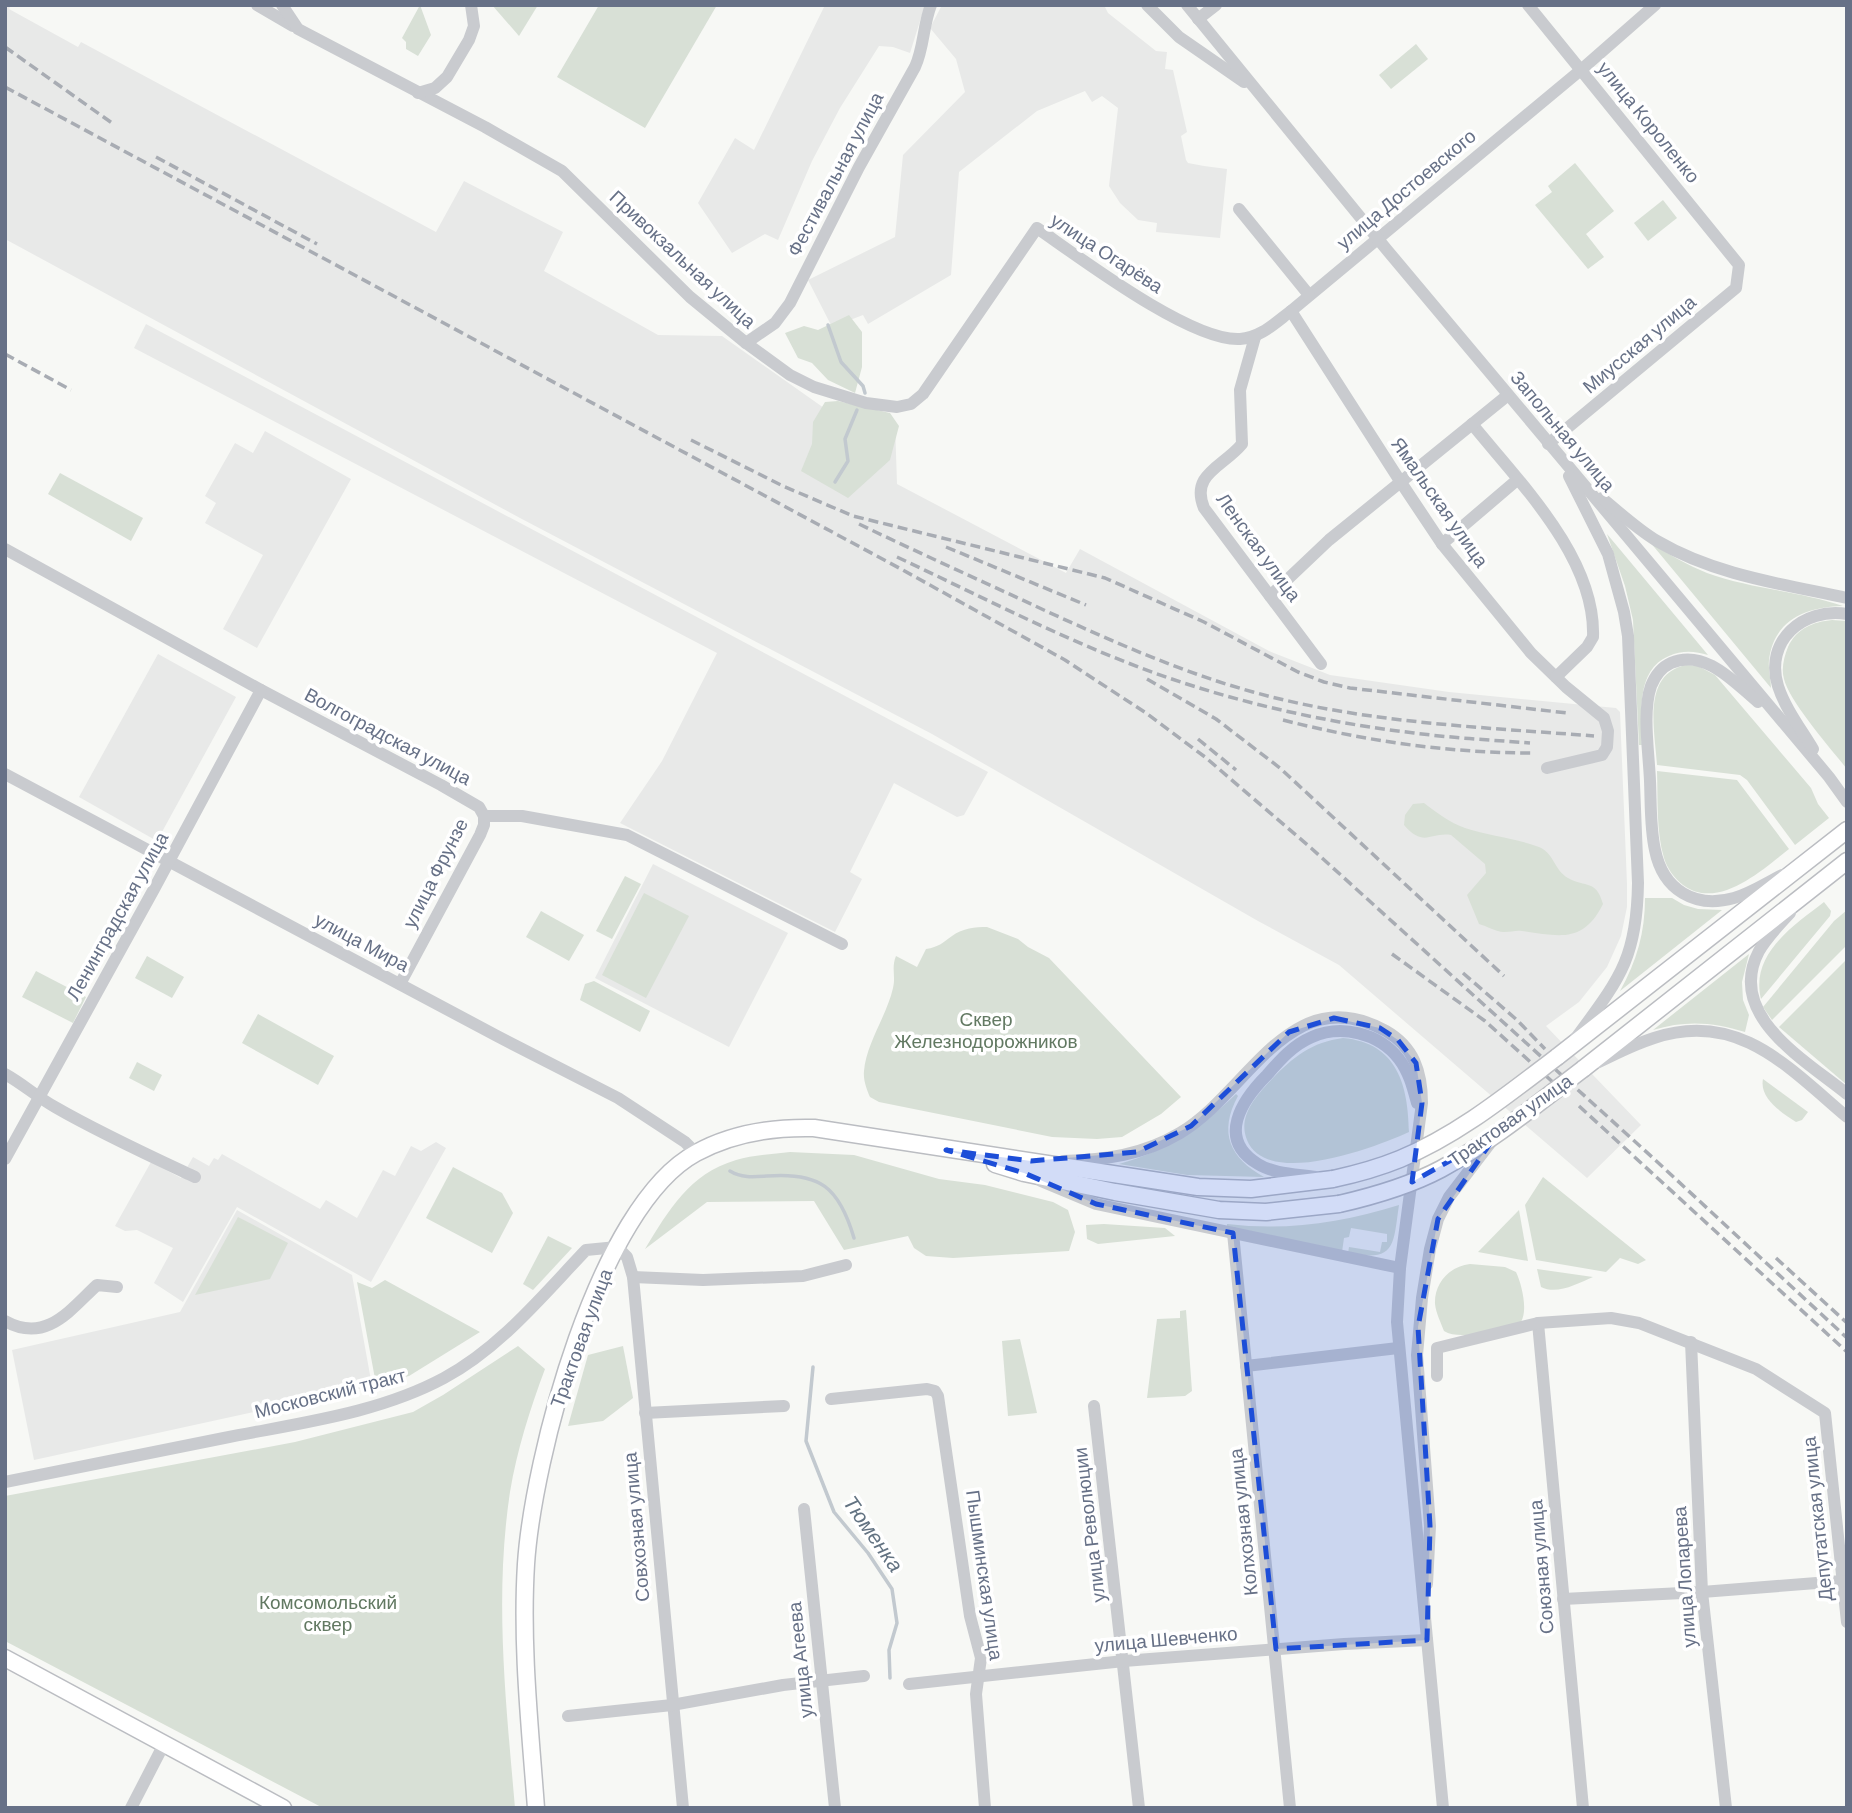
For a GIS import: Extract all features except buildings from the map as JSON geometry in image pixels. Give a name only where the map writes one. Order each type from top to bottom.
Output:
[{"type":"main road","name":"Трактовая улица","points":[[1028,1167],[1208,1188],[1251,1189],[1333,1180],[1377,1168],[1440,1140],[1482,1114],[1847,830]]},
{"type":"main road","name":"Трактовая улица","points":[[536,1808],[524,1593],[529,1533],[540,1466],[559,1393],[596,1291],[630,1222],[657,1186],[680,1164],[696,1153],[742,1135],[795,1127],[839,1130],[946,1150],[1028,1167],[1115,1192],[1219,1210],[1266,1212],[1339,1204],[1413,1182],[1440,1170],[1496,1135],[1847,861]]},
{"type":"main road","points":[[5,1658],[283,1808]]},
{"type":"street","points":[[257,5],[418,93],[435,88],[447,77],[470,40],[474,26],[471,5]]},
{"type":"street","points":[[282,5],[298,29]]},
{"type":"street","name":"Фестивальная улица","points":[[746,343],[775,323],[790,303],[859,167],[915,67],[931,5]]},
{"type":"street","name":"Запольная улица","points":[[1147,5],[1180,37],[1255,90]]},
{"type":"street","name":"Запольная улица","points":[[1187,5],[1508,396],[1829,777],[1844,799]]},
{"type":"street","points":[[1198,19],[1216,5]]},
{"type":"street","name":"улица Короленко","points":[[1528,5],[1739,265]]},
{"type":"street","name":"улица Достоевского","points":[[1255,337],[1291,311],[1656,5]]},
{"type":"street","name":"Привокзальная улица","points":[[418,93],[562,172],[690,297],[790,375],[814,387],[866,403],[897,407]]},
{"type":"street","points":[[1239,209],[1309,295]]},
{"type":"street","name":"улица Огарёва","points":[[897,407],[911,404],[923,394],[1037,228],[1140,299],[1192,326],[1232,339],[1255,337]]},
{"type":"street","name":"Миусская улица","points":[[1548,443],[1737,288],[1739,265]]},
{"type":"street","name":"Ямальская улица","points":[[1291,311],[1442,544],[1531,653],[1604,718],[1608,731],[1605,752],[1596,758],[1547,768]]},
{"type":"street","name":"Ленская улица","points":[[1255,337],[1240,390],[1242,444],[1234,454],[1203,478],[1199,488],[1204,509],[1321,664]]},
{"type":"street","points":[[1270,596],[1329,540],[1399,481],[1508,396]]},
{"type":"street","points":[[1472,424],[1549,519],[1570,553],[1591,613],[1594,629],[1592,641],[1556,677]]},
{"type":"street","points":[[1559,457],[1602,539],[1624,612],[1628,636],[1639,883],[1633,943],[1628,958],[1617,980],[1567,1049]]},
{"type":"street","points":[[1442,544],[1517,480]]},
{"type":"street","points":[[1579,481],[1655,540],[1695,560],[1745,577],[1847,598]]},
{"type":"street","name":"Волгоградская улица","points":[[5,549],[261,690],[441,785],[478,807],[484,816]]},
{"type":"street","points":[[1829,777],[1780,692],[1776,667],[1783,642],[1798,623],[1826,614],[1847,614]]},
{"type":"street","points":[[1788,728],[1709,664],[1685,659],[1665,666],[1652,684],[1648,700],[1655,852],[1662,872],[1676,890],[1700,901],[1721,901],[1745,894],[1797,867]]},
{"type":"street","name":"Ленинградская улица","points":[[5,1159],[261,690]]},
{"type":"street","name":"улица Мира","points":[[5,774],[618,1098],[685,1142],[696,1153]]},
{"type":"street","points":[[484,816],[522,816],[627,835],[842,944]]},
{"type":"street","name":"улица Фрунзе","points":[[400,984],[480,835],[484,816]]},
{"type":"street","points":[[1814,886],[1759,950],[1751,976],[1752,998],[1759,1015],[1770,1029],[1847,1094]]},
{"type":"street","points":[[1028,1167],[1119,1157],[1165,1141],[1203,1116],[1289,1032],[1309,1023],[1334,1018],[1355,1019],[1380,1028],[1398,1040],[1412,1055],[1422,1080],[1420,1121],[1400,1268],[1398,1348],[1443,1808]]},
{"type":"street","points":[[1583,1069],[1655,1038],[1697,1030],[1722,1033],[1746,1040],[1772,1055],[1845,1115]]},
{"type":"street","points":[[1333,1180],[1265,1167],[1247,1155],[1237,1136],[1237,1117],[1245,1100],[1283,1058],[1302,1042],[1321,1034],[1344,1031],[1367,1036],[1387,1047],[1399,1059],[1409,1077],[1420,1121]]},
{"type":"street","points":[[5,1074],[93,1129],[195,1177]]},
{"type":"street","points":[[1424,1615],[1430,1526],[1419,1388],[1418,1327],[1430,1249],[1438,1219],[1449,1196],[1496,1135]]},
{"type":"street","points":[[1028,1167],[1079,1199],[1096,1204],[1400,1268]]},
{"type":"street","name":"Колхозная улица","points":[[1234,1233],[1290,1808]]},
{"type":"street","name":"Совхозная улица","points":[[617,1247],[627,1257],[633,1277],[682,1808]]},
{"type":"street","name":"Московский тракт","points":[[5,1482],[316,1419],[390,1401],[446,1377],[481,1352],[519,1320],[586,1250],[617,1247]]},
{"type":"street","points":[[633,1277],[703,1280],[803,1276],[846,1265]]},
{"type":"street","points":[[5,1321],[14,1326],[34,1329],[55,1324],[97,1285],[117,1287]]},
{"type":"street","points":[[1437,1376],[1437,1348],[1538,1323],[1611,1318],[1639,1323],[1691,1342]]},
{"type":"street","name":"Союзная улица","points":[[1538,1323],[1583,1808]]},
{"type":"street","name":"Депутатская улица","points":[[1691,1342],[1756,1369],[1825,1413],[1847,1622]]},
{"type":"street","name":"улица Лопарева","points":[[1691,1342],[1702,1592],[1726,1808]]},
{"type":"street","points":[[1246,1366],[1398,1348]]},
{"type":"street","name":"Пышминская улица","points":[[831,1399],[927,1389],[934,1391],[939,1400],[970,1616],[980,1648],[976,1694],[985,1808]]},
{"type":"street","points":[[645,1413],[784,1406]]},
{"type":"street","name":"улица Революции","points":[[1094,1406],[1139,1808]]},
{"type":"street","name":"улица Агеева","points":[[804,1509],[835,1808]]},
{"type":"street","points":[[1563,1599],[1842,1581]]},
{"type":"street","name":"улица Шевченко","points":[[909,1684],[1124,1661],[1427,1640]]},
{"type":"street","points":[[568,1716],[672,1705],[783,1685],[864,1676]]},
{"type":"street","points":[[131,1808],[164,1744]]},
{"type":"highlighted area","points":[[1334,1018],[1380,1028],[1398,1040],[1416,1063],[1422,1103],[1412,1182],[1496,1135],[1438,1219],[1418,1327],[1430,1526],[1427,1640],[1276,1649],[1233,1233],[1096,1204],[1024,1173],[946,1150],[1031,1161],[1137,1152],[1191,1126],[1289,1032]]},
{"type":"shaded area","points":[[5,5],[11,5],[9,9],[78,47],[81,42],[436,232],[464,181],[563,232],[544,271],[658,335],[722,336],[824,408],[895,423],[897,484],[1066,573],[1080,549],[1269,651],[1330,675],[1449,692],[1616,708],[1620,712],[1627,884],[1627,907],[1621,936],[1607,967],[1579,1002],[1546,1026],[1641,1125],[1587,1178],[1339,965],[932,734],[520,518],[5,239]]},
{"type":"shaded area","points":[[825,5],[925,5],[910,53],[893,47],[879,46],[840,108],[812,161],[778,240],[765,234],[732,253],[698,203],[735,138],[754,150]]},
{"type":"shaded area","points":[[942,5],[1104,5],[1108,13],[1156,51],[1167,52],[1165,69],[1173,70],[1187,132],[1181,136],[1186,160],[1188,163],[1227,169],[1220,238],[1156,232],[1157,223],[1138,220],[1120,203],[1109,186],[1118,108],[1102,96],[1092,102],[1085,91],[1037,111],[959,172],[951,275],[868,324],[863,315],[832,327],[808,280],[895,237],[903,155],[965,92],[956,59],[930,28]]},
{"type":"shaded area","points":[[146,324],[988,772],[964,815],[957,817],[894,783],[850,872],[862,879],[835,932],[620,823],[662,761],[717,653],[134,348]]},
{"type":"shaded area","points":[[265,431],[351,479],[257,648],[223,629],[263,555],[205,523],[216,503],[205,496],[235,443],[253,453]]},
{"type":"shaded area","points":[[158,654],[236,697],[157,841],[79,797]]},
{"type":"shaded area","points":[[653,864],[788,933],[729,1047],[595,978]]},
{"type":"shaded area","points":[[436,1142],[446,1148],[371,1282],[237,1207],[183,1302],[154,1283],[173,1248],[137,1230],[125,1231],[115,1226],[151,1162],[181,1178],[193,1157],[209,1166],[214,1158],[218,1160],[222,1154],[320,1209],[326,1200],[357,1218],[383,1170],[395,1176],[411,1146],[421,1151]]},
{"type":"shaded area","points":[[237,1210],[352,1275],[372,1386],[34,1460],[12,1350],[180,1312]]},
{"type":"green space","points":[[420,5],[431,35],[418,56],[406,49],[406,42],[402,38]]},
{"type":"green space","points":[[492,5],[538,5],[519,36]]},
{"type":"green space","points":[[599,5],[717,5],[645,128],[557,77]]},
{"type":"green space","points":[[1416,44],[1428,59],[1391,89],[1379,75]]},
{"type":"green space","points":[[1575,163],[1614,211],[1586,234],[1604,257],[1588,269],[1535,205],[1552,192],[1548,186]]},
{"type":"green space","points":[[1663,200],[1677,218],[1648,241],[1634,223]]},
{"type":"green space","points":[[849,315],[862,332],[862,367],[855,393],[828,380],[812,363],[798,358],[785,333],[804,326],[818,330]]},
{"type":"green space","points":[[838,401],[890,413],[899,426],[890,460],[848,498],[801,471],[812,444],[813,422],[825,402]]},
{"type":"green space","points":[[60,473],[143,518],[131,541],[48,494]]},
{"type":"green space","points":[[1607,534],[1708,655],[1688,652],[1674,654],[1658,663],[1650,672],[1643,694],[1642,745],[1639,745],[1633,620],[1625,586]]},
{"type":"green space","points":[[1650,542],[1707,573],[1843,606],[1817,609],[1794,618],[1785,625],[1772,646],[1769,664],[1771,688]]},
{"type":"green space","points":[[1832,620],[1847,621],[1847,769],[1802,712],[1787,688],[1783,675],[1785,655],[1796,635],[1812,624]]},
{"type":"green space","points":[[1687,665],[1698,666],[1715,675],[1811,788],[1818,804],[1829,818],[1795,845],[1747,780],[1740,775],[1657,765],[1653,721],[1657,691],[1672,670]]},
{"type":"green space","points":[[1657,771],[1737,780],[1789,849],[1753,876],[1725,891],[1696,892],[1683,885],[1669,869],[1661,848]]},
{"type":"green space","points":[[1424,803],[1459,826],[1539,847],[1551,857],[1563,875],[1594,887],[1603,904],[1587,926],[1569,934],[1502,932],[1479,924],[1467,895],[1486,873],[1485,864],[1451,835],[1427,838],[1417,836],[1404,825],[1405,815],[1413,804]]},
{"type":"green space","points":[[625,876],[641,884],[612,939],[596,931]]},
{"type":"green space","points":[[644,893],[689,916],[646,998],[602,975]]},
{"type":"green space","points":[[1645,898],[1672,898],[1698,909],[1722,910],[1620,991],[1639,946]]},
{"type":"green space","points":[[1824,902],[1831,911],[1830,916],[1761,999],[1759,983],[1768,955],[1788,931]]},
{"type":"green space","points":[[1847,910],[1847,945],[1772,1020],[1763,1007],[1834,921]]},
{"type":"green space","points":[[541,911],[584,935],[569,961],[526,937]]},
{"type":"green space","name":"Сквер Железнодорожников","points":[[987,927],[1018,939],[1049,958],[1181,1097],[1161,1114],[1122,1137],[1097,1139],[1052,1137],[879,1102],[870,1097],[864,1071],[872,1040],[894,984],[896,956],[917,967],[926,949],[937,946],[956,933]]},
{"type":"green space","points":[[1749,954],[1742,982],[1743,1000],[1749,1015],[1745,1032],[1699,1024],[1653,1030]]},
{"type":"green space","points":[[147,956],[184,977],[172,998],[135,978]]},
{"type":"green space","points":[[1847,959],[1847,1085],[1779,1027]]},
{"type":"green space","points":[[36,971],[86,997],[73,1023],[22,997]]},
{"type":"green space","points":[[594,981],[650,1011],[640,1032],[580,1000],[585,984]]},
{"type":"green space","points":[[258,1014],[334,1056],[318,1085],[242,1043]]},
{"type":"green space","points":[[1343,1038],[1376,1048],[1388,1058],[1402,1083],[1409,1132],[1349,1154],[1323,1160],[1276,1162],[1258,1154],[1247,1140],[1245,1131],[1247,1114],[1255,1099],[1296,1057],[1312,1047]]},
{"type":"green space","points":[[137,1062],[162,1075],[154,1091],[129,1078]]},
{"type":"green space","points":[[1763,1079],[1808,1112],[1802,1120],[1796,1122],[1768,1099],[1764,1092]]},
{"type":"green space","points":[[1236,1094],[1238,1096],[1229,1122],[1231,1143],[1243,1162],[1264,1177],[1187,1175],[1119,1164],[1153,1152],[1182,1137]]},
{"type":"green space","points":[[790,1152],[854,1155],[939,1179],[985,1185],[1053,1202],[1068,1210],[1075,1232],[1069,1251],[953,1258],[926,1256],[914,1248],[908,1236],[844,1250],[814,1201],[707,1202],[645,1249],[672,1207],[705,1174],[736,1160]]},
{"type":"green space","points":[[453,1167],[502,1193],[513,1213],[492,1253],[426,1218]]},
{"type":"green space","points":[[1543,1177],[1646,1260],[1638,1264],[1620,1258],[1606,1272],[1536,1260],[1525,1205]]},
{"type":"green space","points":[[1399,1205],[1393,1241],[1384,1253],[1375,1255],[1348,1253],[1349,1247],[1380,1252],[1382,1242],[1387,1242],[1387,1234],[1351,1228],[1349,1237],[1344,1238],[1342,1252],[1227,1227],[1227,1224],[1271,1227],[1314,1224],[1357,1217]]},
{"type":"green space","points":[[1519,1210],[1528,1261],[1478,1252]]},
{"type":"green space","points":[[238,1217],[288,1243],[270,1279],[195,1295]]},
{"type":"green space","points":[[1086,1225],[1165,1228],[1175,1236],[1098,1244],[1087,1239]]},
{"type":"green space","points":[[548,1236],[572,1248],[533,1290],[523,1284]]},
{"type":"green space","points":[[1470,1264],[1505,1267],[1516,1272],[1524,1304],[1521,1322],[1471,1335],[1444,1331],[1436,1307],[1437,1289],[1450,1272]]},
{"type":"green space","points":[[1537,1269],[1593,1277],[1567,1288],[1547,1289],[1541,1287]]},
{"type":"green space","points":[[385,1280],[480,1332],[409,1376],[376,1384],[357,1282],[372,1288]]},
{"type":"green space","points":[[1186,1310],[1192,1391],[1185,1396],[1147,1398],[1157,1319],[1180,1318],[1180,1311]]},
{"type":"green space","points":[[1020,1339],[1037,1413],[1008,1416],[1002,1341]]},
{"type":"green space","name":"Комсомольский сквер","points":[[518,1346],[545,1369],[516,1461],[505,1532],[503,1650],[515,1808],[323,1808],[5,1641],[5,1496],[295,1442],[413,1412]]},
{"type":"green space","points":[[623,1346],[633,1398],[603,1421],[568,1426],[588,1355]]},
{"type":"waterway","name":"Тюменка","points":[[828,325],[841,362],[863,386],[865,393]]},
{"type":"waterway","name":"Тюменка","points":[[835,482],[848,461],[845,439],[857,410]]},
{"type":"waterway","name":"Тюменка","points":[[730,1171],[747,1176],[785,1175],[814,1180],[825,1186],[842,1206],[854,1238]]},
{"type":"waterway","name":"Тюменка","points":[[813,1367],[806,1441],[834,1512],[868,1553],[892,1589],[897,1623],[889,1650],[890,1678]]},
{"type":"railway","points":[[5,47],[112,123]]},
{"type":"railway","points":[[5,87],[901,569],[1065,660],[1146,713],[1205,757],[1311,848],[1847,1338]]},
{"type":"railway","points":[[156,157],[317,244]]},
{"type":"railway","points":[[5,354],[71,390]]},
{"type":"railway","points":[[691,440],[783,486],[853,516],[1105,578],[1204,622],[1298,672],[1324,682],[1350,688],[1567,713]]},
{"type":"railway","points":[[859,524],[1122,645],[1174,666],[1253,692],[1337,711],[1380,717],[1594,736]]},
{"type":"railway","points":[[946,547],[1086,605]]},
{"type":"railway","points":[[897,557],[1115,658],[1217,693],[1272,708],[1357,725],[1428,735],[1530,743]]},
{"type":"railway","points":[[1147,679],[1216,719],[1280,768],[1504,976]]},
{"type":"railway","points":[[1283,720],[1407,744],[1470,751],[1533,753]]},
{"type":"railway","points":[[1198,739],[1236,770]]},
{"type":"railway","points":[[1392,954],[1485,1021],[1556,1085]]},
{"type":"railway","points":[[1463,973],[1517,1020],[1545,1049]]},
{"type":"railway","points":[[1579,1106],[1847,1352]]},
{"type":"railway","points":[[1776,1258],[1847,1323]]}]
